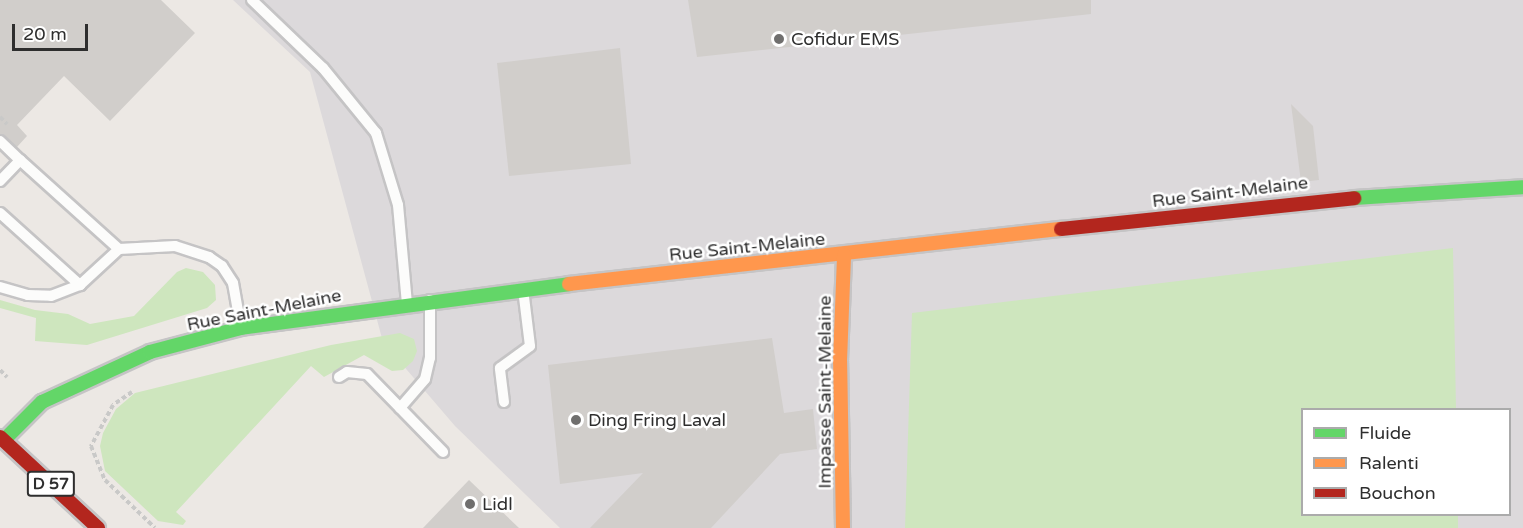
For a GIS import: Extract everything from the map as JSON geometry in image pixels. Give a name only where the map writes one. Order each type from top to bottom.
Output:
[{"type":"main road","name":"Rue Saint-Melaine","points":[[1,436],[42,402],[150,352],[241,328],[430,300],[1316,200],[1523,188]]},
{"type":"main road","name":"Impasse Saint-Melaine","points":[[843,528],[840,361],[844,255]]},
{"type":"main road","name":"D 57","points":[[1,436],[98,528]]},
{"type":"lane","points":[[252,0],[323,68],[376,134],[398,206],[407,303]]},
{"type":"lane","points":[[0,141],[119,249]]},
{"type":"lane","points":[[0,180],[20,160]]},
{"type":"lane","points":[[0,213],[80,285]]},
{"type":"lane","points":[[0,287],[28,295],[51,296],[80,285],[119,249],[175,246],[209,257],[222,266],[233,283],[241,328]]},
{"type":"lane","points":[[504,402],[500,368],[530,346],[523,289]]},
{"type":"lane","points":[[400,408],[425,379],[430,357],[430,300]]},
{"type":"lane","points":[[339,377],[347,372],[367,374],[443,452]]},
{"type":"path","points":[[0,370],[7,377]]},
{"type":"path","points":[[138,387],[113,405],[91,446],[105,480],[155,528]]},
{"type":"shaded area","points":[[233,0],[1523,0],[1523,528],[560,528],[455,426],[383,342],[310,72]]},
{"type":"green space","points":[[1453,248],[1456,408],[1301,408],[1301,516],[1458,516],[1458,528],[905,528],[912,313]]},
{"type":"green space","points":[[186,268],[203,272],[215,285],[216,300],[207,308],[87,345],[35,341],[36,318],[0,308],[0,300],[35,310],[68,314],[90,324],[134,316],[177,272]]},
{"type":"green space","points":[[400,333],[414,339],[417,351],[413,361],[403,370],[392,371],[364,355],[324,377],[311,366],[176,512],[186,521],[183,525],[158,521],[105,471],[100,446],[103,433],[116,409],[135,393],[331,345]]},
{"type":"building","points":[[0,0],[161,0],[195,33],[110,121],[64,76],[17,125],[27,136],[17,147],[0,134]]},
{"type":"building","name":"Cofidur EMS","points":[[688,0],[1091,0],[1091,14],[697,57]]},
{"type":"building","points":[[620,48],[631,164],[509,176],[497,63]]},
{"type":"building","points":[[1291,104],[1313,126],[1319,180],[1301,182]]},
{"type":"building","points":[[772,338],[784,413],[813,409],[817,449],[780,454],[711,528],[590,528],[643,473],[560,484],[548,365]]},
{"type":"building","name":"Lidl","points":[[469,480],[519,528],[423,528]]},
{"type":"traffic: fast","points":[[1354,198],[1523,187]]},
{"type":"traffic: fast","points":[[4,440],[42,402],[150,352],[241,328],[569,284]]},
{"type":"traffic: slow","points":[[569,284],[1061,229]]},
{"type":"traffic: slow","points":[[843,528],[840,361],[844,255]]},
{"type":"traffic: jam","points":[[1061,229],[1354,198]]},
{"type":"traffic: jam","points":[[0,437],[98,528]]},
{"type":"place","name":"Cofidur EMS","points":[[779,39]]},
{"type":"place","name":"Ding Fring Laval","points":[[576,420]]},
{"type":"place","name":"Lidl","points":[[470,504]]}]
